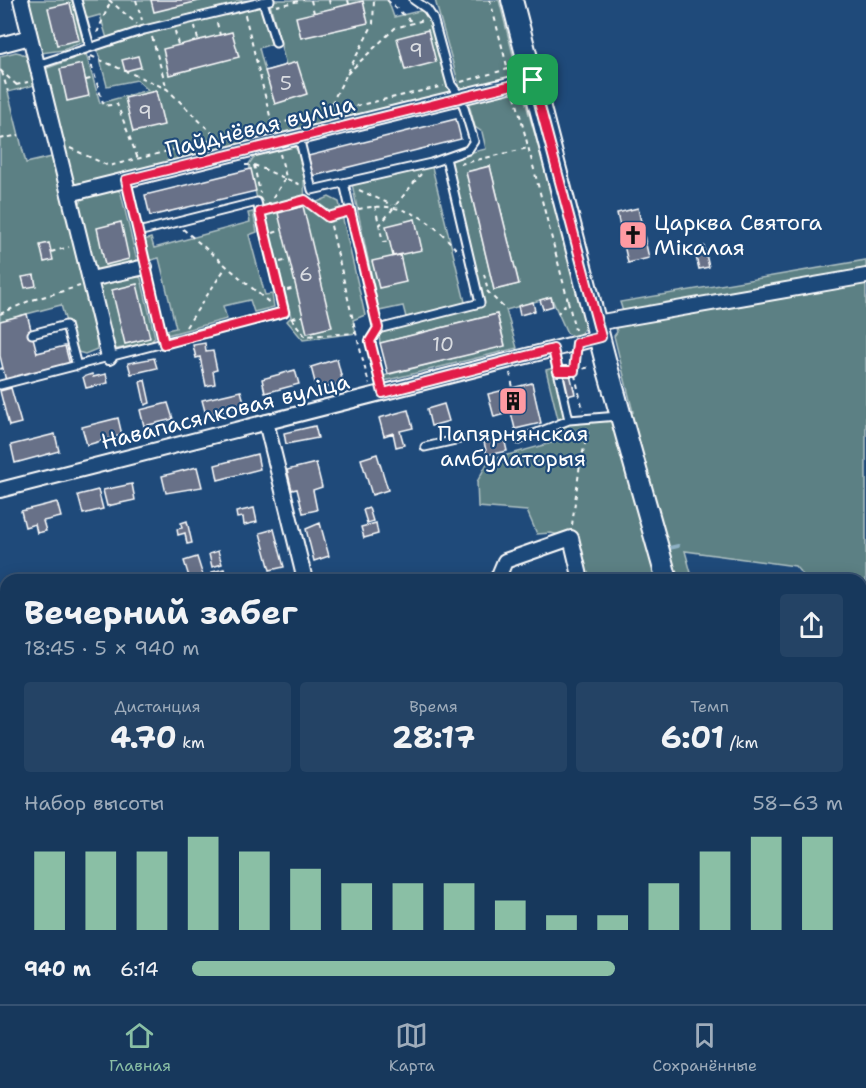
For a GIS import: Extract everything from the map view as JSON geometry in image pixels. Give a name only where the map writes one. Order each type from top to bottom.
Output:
[{"type":"main road","points":[[512,0],[606,363],[664,574]]},
{"type":"street","points":[[21,0],[69,194],[87,282],[109,357]]},
{"type":"street","points":[[0,45],[30,37]]},
{"type":"street","name":"Паўднёвая вуліца","points":[[69,194],[533,80]]},
{"type":"street","points":[[87,282],[145,267]]},
{"type":"street","name":"Навапасялковая вуліца","points":[[0,490],[577,343],[598,330],[866,276]]},
{"type":"street","points":[[266,422],[304,574]]},
{"type":"street","points":[[500,574],[506,561],[571,538],[580,574]]},
{"type":"lane","points":[[77,0],[89,51]]},
{"type":"lane","points":[[299,137],[312,190],[431,163],[468,150],[474,141],[461,98],[451,84],[433,18],[427,9],[414,0]]},
{"type":"lane","points":[[37,65],[89,51],[144,30],[267,1],[276,43]]},
{"type":"lane","points":[[383,393],[370,341],[378,328],[480,303],[446,158]]},
{"type":"lane","points":[[126,180],[164,344]]},
{"type":"lane","points":[[344,183],[378,328]]},
{"type":"lane","points":[[0,385],[284,312],[257,202],[138,232]]},
{"type":"lane","points":[[32,334],[66,326],[77,366]]},
{"type":"lane","points":[[553,349],[569,420]]},
{"type":"lane","points":[[519,440],[584,414],[597,419],[621,415]]},
{"type":"lane","points":[[424,447],[460,439]]},
{"type":"path","points":[[138,159],[117,104],[104,106],[89,51],[110,0],[144,30]]},
{"type":"path","points":[[136,0],[144,30]]},
{"type":"path","points":[[310,0],[314,13]]},
{"type":"path","points":[[329,0],[331,9]]},
{"type":"path","points":[[348,0],[349,4]]},
{"type":"path","points":[[327,112],[373,24],[374,0]]},
{"type":"path","points":[[387,0],[413,23]]},
{"type":"path","points":[[490,0],[577,343],[574,371],[589,429],[580,464],[571,538]]},
{"type":"path","points":[[235,16],[244,14],[272,125]]},
{"type":"path","points":[[345,76],[395,28],[433,18]]},
{"type":"path","points":[[216,21],[220,35]]},
{"type":"path","points":[[198,40],[195,26],[206,23]]},
{"type":"path","points":[[178,45],[175,31],[185,29]]},
{"type":"path","points":[[142,40],[152,37],[168,89]]},
{"type":"path","points":[[89,51],[99,52]]},
{"type":"path","points":[[89,51],[168,89],[217,138]]},
{"type":"path","points":[[66,146],[110,166],[217,138],[508,69]]},
{"type":"path","points":[[1,70],[21,89]]},
{"type":"path","points":[[1,70],[8,92]]},
{"type":"path","points":[[86,80],[95,78]]},
{"type":"path","points":[[0,139],[19,135]]},
{"type":"path","points":[[245,165],[254,165],[286,177],[312,190],[305,200],[265,211],[286,177],[277,143]]},
{"type":"path","points":[[449,166],[528,148]]},
{"type":"path","points":[[379,226],[431,163]]},
{"type":"path","points":[[249,196],[261,193],[254,165]]},
{"type":"path","points":[[344,183],[424,219],[450,242],[472,270]]},
{"type":"path","points":[[305,200],[328,217],[356,333]]},
{"type":"path","points":[[328,217],[375,206],[394,206]]},
{"type":"path","points":[[375,206],[383,242],[390,241]]},
{"type":"path","points":[[270,233],[282,230]]},
{"type":"path","points":[[51,252],[74,246]]},
{"type":"path","points":[[277,262],[289,260]]},
{"type":"path","points":[[182,339],[184,330],[226,267]]},
{"type":"path","points":[[485,278],[491,277]]},
{"type":"path","points":[[0,314],[29,301],[87,282]]},
{"type":"path","points":[[284,290],[296,288]]},
{"type":"path","points":[[558,313],[568,301]]},
{"type":"path","points":[[498,303],[506,310]]},
{"type":"path","points":[[291,318],[303,316]]},
{"type":"path","points":[[507,361],[513,388]]},
{"type":"path","points":[[558,371],[574,371],[606,363]]},
{"type":"green space","points":[[21,0],[72,0],[83,42],[63,50],[34,54]]},
{"type":"green space","points":[[77,0],[256,0],[200,17],[194,13],[108,42],[100,15],[82,20]]},
{"type":"green space","points":[[269,0],[388,0],[394,17],[427,9],[433,18],[450,94],[72,186],[42,70],[86,54],[100,103],[148,90],[137,80],[107,86],[97,48],[260,3],[272,44],[259,48],[265,71],[286,65]]},
{"type":"green space","points":[[435,0],[499,0],[519,78],[461,92]]},
{"type":"green space","points":[[16,52],[29,59],[36,82],[35,85],[8,92],[26,163],[52,157],[97,341],[97,349],[85,354],[78,352],[73,346],[61,305],[0,321],[0,56]]},
{"type":"green space","points":[[521,87],[583,298],[586,324],[576,338],[567,333],[551,297],[506,310],[517,348],[380,382],[379,377],[505,345],[497,314],[380,343],[378,329],[407,321],[403,306],[379,311],[352,184],[431,163],[466,306],[479,303],[446,158],[486,149],[482,132],[475,127],[468,101]],"holes":[[[490,166],[519,284],[494,290],[466,172]]]},
{"type":"green space","points":[[292,145],[297,150],[302,163],[305,200],[315,203],[329,197],[339,202],[365,315],[353,320],[356,333],[303,340],[287,321],[291,317],[265,212],[260,212],[249,164],[256,154]]},
{"type":"green space","points":[[115,188],[121,193],[137,261],[116,270],[94,271],[77,209],[84,196]]},
{"type":"green space","points":[[253,212],[257,232],[249,235],[265,295],[272,294],[274,307],[254,312],[250,300],[223,306],[227,319],[167,335],[166,330],[176,328],[159,258],[147,261],[144,240],[151,238],[154,248],[250,222],[248,213]]},
{"type":"green space","points":[[866,260],[866,574],[802,574],[795,566],[685,551],[691,574],[580,574],[571,538],[551,533],[537,534],[527,511],[478,507],[477,482],[489,460],[555,442],[559,423],[546,370],[557,367],[570,420],[633,412],[614,336],[617,332],[614,320],[625,318],[620,302]]},
{"type":"green space","points":[[134,274],[141,278],[155,337],[151,342],[117,349],[112,345],[98,288],[99,283]]},
{"type":"building","points":[[151,0],[203,0],[154,12]]},
{"type":"building","points":[[363,1],[368,23],[301,38],[296,17]]},
{"type":"building","points":[[70,3],[79,40],[57,45],[48,8]]},
{"type":"building","points":[[428,30],[436,62],[405,70],[397,38]]},
{"type":"building","points":[[232,32],[239,57],[169,75],[163,49]]},
{"type":"building","points":[[138,56],[141,67],[125,71],[122,60]]},
{"type":"building","points":[[297,62],[307,94],[275,104],[265,71]]},
{"type":"building","points":[[82,64],[89,96],[67,101],[60,69]]},
{"type":"building","points":[[156,91],[164,125],[133,132],[125,98]]},
{"type":"building","points":[[456,119],[461,139],[313,176],[308,156]]},
{"type":"building","points":[[490,166],[519,284],[494,290],[466,172]]},
{"type":"building","points":[[251,169],[256,191],[150,216],[145,195]]},
{"type":"building","points":[[303,206],[332,327],[307,333],[278,213]]},
{"type":"building","name":"Царква Святога Мікалая","points":[[638,208],[649,258],[628,263],[617,213]]},
{"type":"building","points":[[415,219],[422,250],[393,256],[386,226]]},
{"type":"building","points":[[121,222],[129,259],[105,265],[97,228]]},
{"type":"building","points":[[49,243],[53,260],[44,262],[40,245]]},
{"type":"building","points":[[704,246],[709,267],[699,269],[694,248]]},
{"type":"building","points":[[400,255],[406,282],[379,288],[372,261]]},
{"type":"building","points":[[34,275],[36,286],[25,288],[22,277]]},
{"type":"building","points":[[137,284],[150,338],[125,344],[112,290]]},
{"type":"building","points":[[551,297],[553,306],[543,309],[540,300]]},
{"type":"building","points":[[533,302],[535,311],[520,315],[518,306]]},
{"type":"building","points":[[27,314],[37,353],[65,346],[70,365],[6,381],[0,356],[0,321]]},
{"type":"building","points":[[497,314],[505,346],[388,374],[380,343]]},
{"type":"building","points":[[205,343],[206,352],[213,351],[217,370],[213,371],[215,384],[206,386],[200,357],[196,358],[193,345]]},
{"type":"building","points":[[154,358],[157,368],[131,374],[128,363]]},
{"type":"building","points":[[337,359],[343,383],[317,390],[311,367]]},
{"type":"building","points":[[295,370],[299,384],[265,393],[262,379]]},
{"type":"building","points":[[92,374],[93,377],[106,374],[108,383],[86,388],[83,377]]},
{"type":"building","points":[[570,374],[575,394],[567,396],[562,376]]},
{"type":"building","points":[[145,380],[150,403],[145,405],[140,382]]},
{"type":"building","name":"Папярнянская амбулаторыя","points":[[532,383],[541,423],[515,429],[510,408],[507,409],[508,413],[494,417],[488,394]]},
{"type":"building","points":[[11,388],[21,423],[9,426],[0,391]]},
{"type":"building","points":[[241,391],[245,405],[206,415],[202,400]]},
{"type":"building","points":[[168,403],[173,419],[144,426],[140,410]]},
{"type":"building","points":[[444,404],[449,421],[431,426],[427,409]]},
{"type":"building","points":[[408,410],[413,428],[400,431],[404,445],[396,447],[393,433],[384,436],[379,418]]},
{"type":"building","points":[[118,418],[122,435],[87,445],[82,427]]},
{"type":"building","points":[[315,426],[318,438],[286,444],[284,433]]},
{"type":"building","points":[[55,434],[59,451],[15,463],[11,445]]},
{"type":"building","points":[[495,437],[495,439],[504,438],[507,451],[487,455],[484,442]]},
{"type":"building","points":[[257,454],[260,469],[218,480],[215,465]]},
{"type":"building","points":[[377,454],[388,490],[372,495],[361,459]]},
{"type":"building","points":[[316,463],[322,487],[313,490],[317,510],[303,513],[297,489],[292,490],[287,470]]},
{"type":"building","points":[[197,467],[202,487],[166,493],[162,476]]},
{"type":"building","points":[[132,484],[135,500],[107,506],[103,490]]},
{"type":"building","points":[[98,490],[103,509],[83,514],[78,495]]},
{"type":"building","points":[[57,502],[61,517],[43,521],[46,531],[37,533],[35,524],[25,527],[21,511]]},
{"type":"building","points":[[254,508],[257,522],[244,525],[243,517],[237,518],[236,512]]},
{"type":"building","points":[[369,508],[373,521],[367,523],[363,510]]},
{"type":"building","points":[[187,521],[192,543],[187,544],[185,533],[178,535],[177,529],[182,528],[181,523]]},
{"type":"building","points":[[320,523],[329,556],[314,561],[306,529]]},
{"type":"building","points":[[376,523],[378,534],[364,538],[361,527]]},
{"type":"building","points":[[274,529],[284,567],[270,570],[260,533]]},
{"type":"building","points":[[218,551],[222,564],[212,567],[209,554]]},
{"type":"building","points":[[197,557],[202,574],[188,574],[184,561]]},
{"type":"building","points":[[224,569],[225,574],[213,574],[212,572]]},
{"type":"waterway","points":[[665,549],[678,546]]},
{"type":"place","name":"Царква Святога Мікалая","points":[[633,235]]},
{"type":"place","name":"Папярнянская амбулаторыя","points":[[513,401]]},
{"type":"route","points":[[533,80],[601,337],[577,343],[574,371],[567,369],[558,371],[553,349],[383,393],[370,341],[378,328],[350,211],[328,217],[305,200],[260,212],[284,312],[164,344],[126,180],[533,80]]}]
